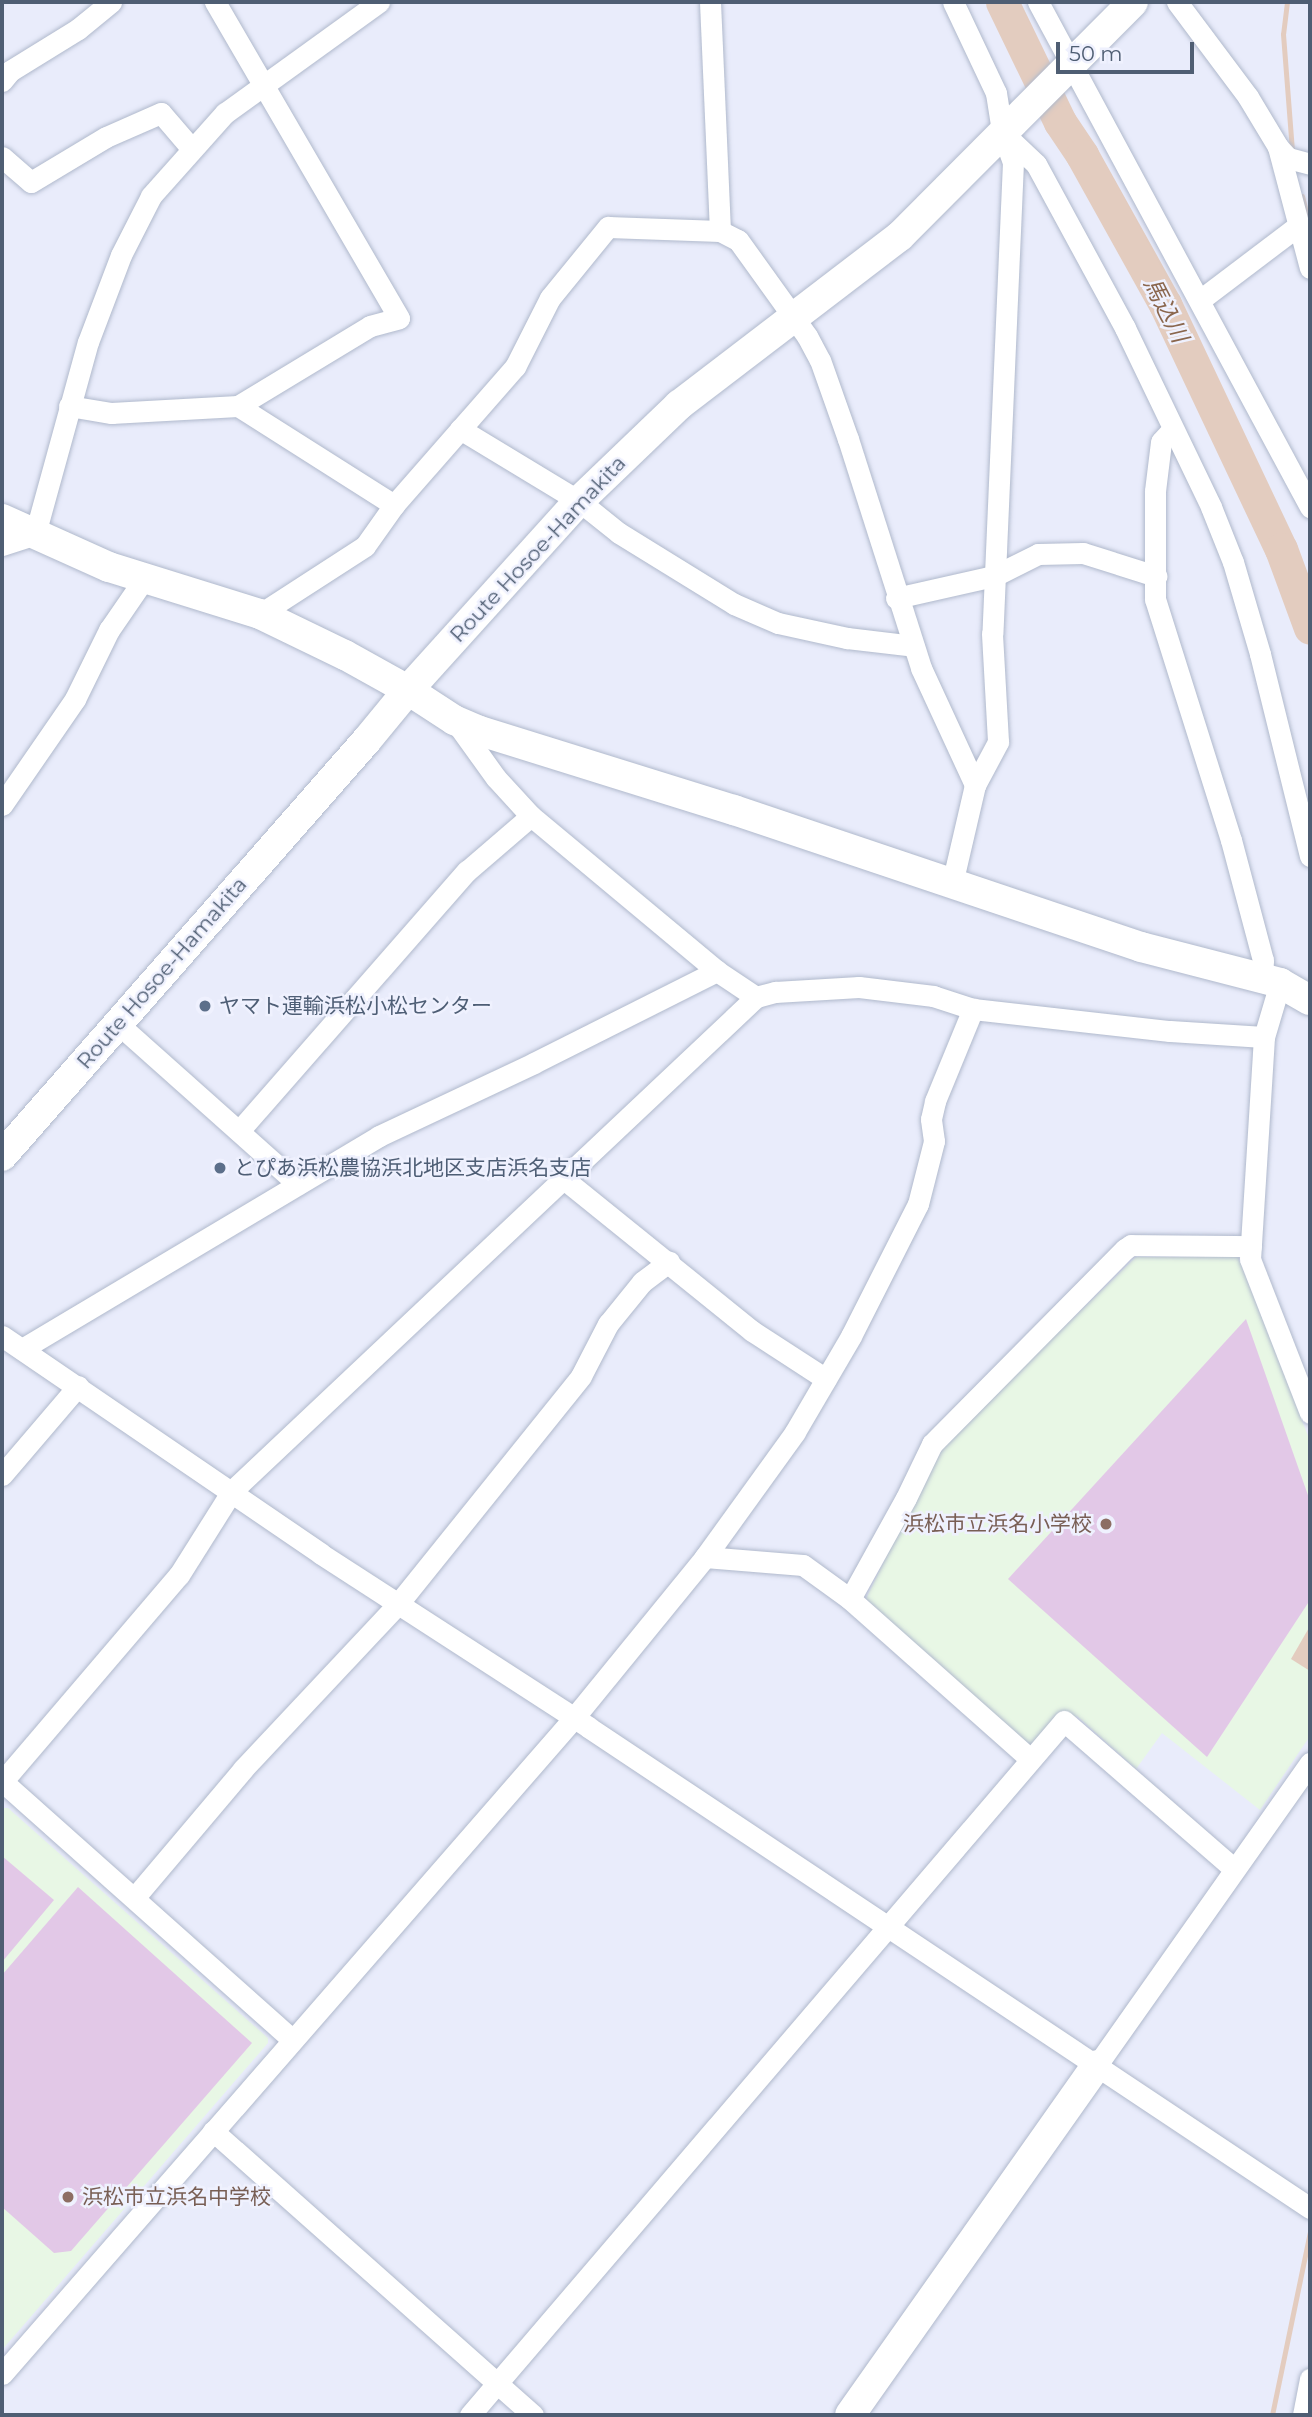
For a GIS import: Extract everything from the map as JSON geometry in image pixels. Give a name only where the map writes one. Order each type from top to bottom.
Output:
[{"type":"street","points":[[2,81],[10,71],[78,29],[111,2]]},
{"type":"street","points":[[69,406],[111,413],[238,406],[370,326],[399,318],[215,2]]},
{"type":"street","points":[[35,534],[88,342],[121,255],[151,196],[225,113],[379,2]]},
{"type":"street","points":[[710,2],[720,231]]},
{"type":"street","points":[[952,884],[975,785],[998,742],[992,672],[1013,162],[1008,127],[996,93],[953,2]]},
{"type":"street","points":[[1038,2],[1067,65],[1200,300],[1310,508]]},
{"type":"street","name":"Route Hosoe-Hamakita","points":[[2,1156],[408,690],[579,501],[679,405],[900,236],[1067,65],[1133,2]]},
{"type":"street","points":[[1177,2],[1248,97],[1297,156],[1298,226],[1310,268]]},
{"type":"street","points":[[2,157],[31,182],[106,137],[161,113],[191,148]]},
{"type":"street","points":[[1008,127],[1036,164],[1125,328],[1211,507],[1233,562],[1260,654],[1310,856]]},
{"type":"street","points":[[1200,300],[1298,226]]},
{"type":"street","points":[[260,614],[365,546],[394,505],[515,367],[550,298],[608,227],[720,231],[738,240],[807,336],[820,360],[848,439],[896,598],[975,785]]},
{"type":"street","points":[[238,406],[394,505]]},
{"type":"street","points":[[460,429],[579,501],[619,533],[745,609],[778,623],[847,638],[914,646]]},
{"type":"street","points":[[1172,430],[1161,442],[1155,491],[1155,599],[1231,840],[1271,981],[1250,1259],[1310,1413]]},
{"type":"street","points":[[2,519],[52,545],[144,579],[260,614],[408,690],[454,720],[480,731],[734,810],[1141,947],[1271,981],[1310,1000]]},
{"type":"street","points":[[2,545],[35,534]]},
{"type":"street","points":[[896,598],[995,576],[1038,554],[1083,553],[1156,576]]},
{"type":"street","points":[[2,805],[75,699],[109,631],[144,579]]},
{"type":"street","points":[[454,720],[496,778],[531,816],[717,971],[756,997]]},
{"type":"street","points":[[239,1131],[467,871],[531,816]]},
{"type":"street","points":[[22,1349],[379,1136],[534,1063],[717,971]]},
{"type":"street","points":[[292,2039],[135,1897],[2,1782],[178,1575],[232,1491],[565,1180],[756,997],[775,992],[859,987],[933,996],[973,1009],[1170,1031],[1265,1037]]},
{"type":"street","points":[[2,2374],[573,1719],[705,1557],[795,1432],[918,1204],[934,1141],[931,1119],[935,1101],[973,1009]]},
{"type":"street","points":[[117,1023],[298,1184]]},
{"type":"street","points":[[565,1180],[752,1331],[826,1378]]},
{"type":"street","points":[[850,1599],[906,1498],[932,1444],[1125,1249],[1131,1245],[1251,1246]]},
{"type":"street","points":[[135,1897],[243,1769],[397,1604],[581,1376],[608,1324],[642,1282],[669,1262]]},
{"type":"street","points":[[2,1336],[397,1604],[1310,2208]]},
{"type":"street","points":[[2,1475],[78,1386]]},
{"type":"street","points":[[705,1557],[803,1565],[850,1599],[1030,1759]]},
{"type":"street","points":[[470,2415],[1064,1721],[1234,1869]]},
{"type":"street","points":[[850,2415],[1310,1763]]},
{"type":"street","points":[[213,2131],[533,2415]]},
{"type":"street","points":[[1303,2415],[1310,2379]]},
{"type":"shaded area","name":"浜松市立浜名小学校","points":[[1136,1257],[1238,1257],[1310,1441],[1310,1736],[1260,1810],[1162,1733],[1136,1769],[1077,1716],[1037,1755],[866,1599],[938,1449]]},
{"type":"shaded area","points":[[1246,1319],[1310,1501],[1310,1600],[1207,1757],[1008,1579]]},
{"type":"shaded area","points":[[1310,1626],[1310,1671],[1291,1659]]},
{"type":"shaded area","name":"浜松市立浜名中学校","points":[[2,1808],[8,1808],[268,2038],[268,2043],[2,2350]]},
{"type":"shaded area","points":[[2,1856],[54,1900],[2,1962]]},
{"type":"shaded area","name":"浜松市立浜名中学校","points":[[78,1887],[252,2043],[71,2251],[54,2253],[2,2207],[2,1975]]},
{"type":"waterway","name":"馬込川","points":[[1002,2],[1060,122],[1082,155],[1165,304],[1281,549],[1310,628]]},
{"type":"waterway","points":[[1287,2],[1283,34],[1292,152]]},
{"type":"waterway","points":[[1302,196],[1310,227]]},
{"type":"waterway","points":[[1272,2415],[1310,2231]]},
{"type":"place","name":"ヤマト運輸浜松小松センター","points":[[205,1006]]},
{"type":"place","name":"とぴあ浜松農協浜北地区支店浜名支店","points":[[220,1168]]},
{"type":"place","name":"浜松市立浜名小学校","points":[[1106,1524]]},
{"type":"place","name":"浜松市立浜名中学校","points":[[68,2197]]}]
